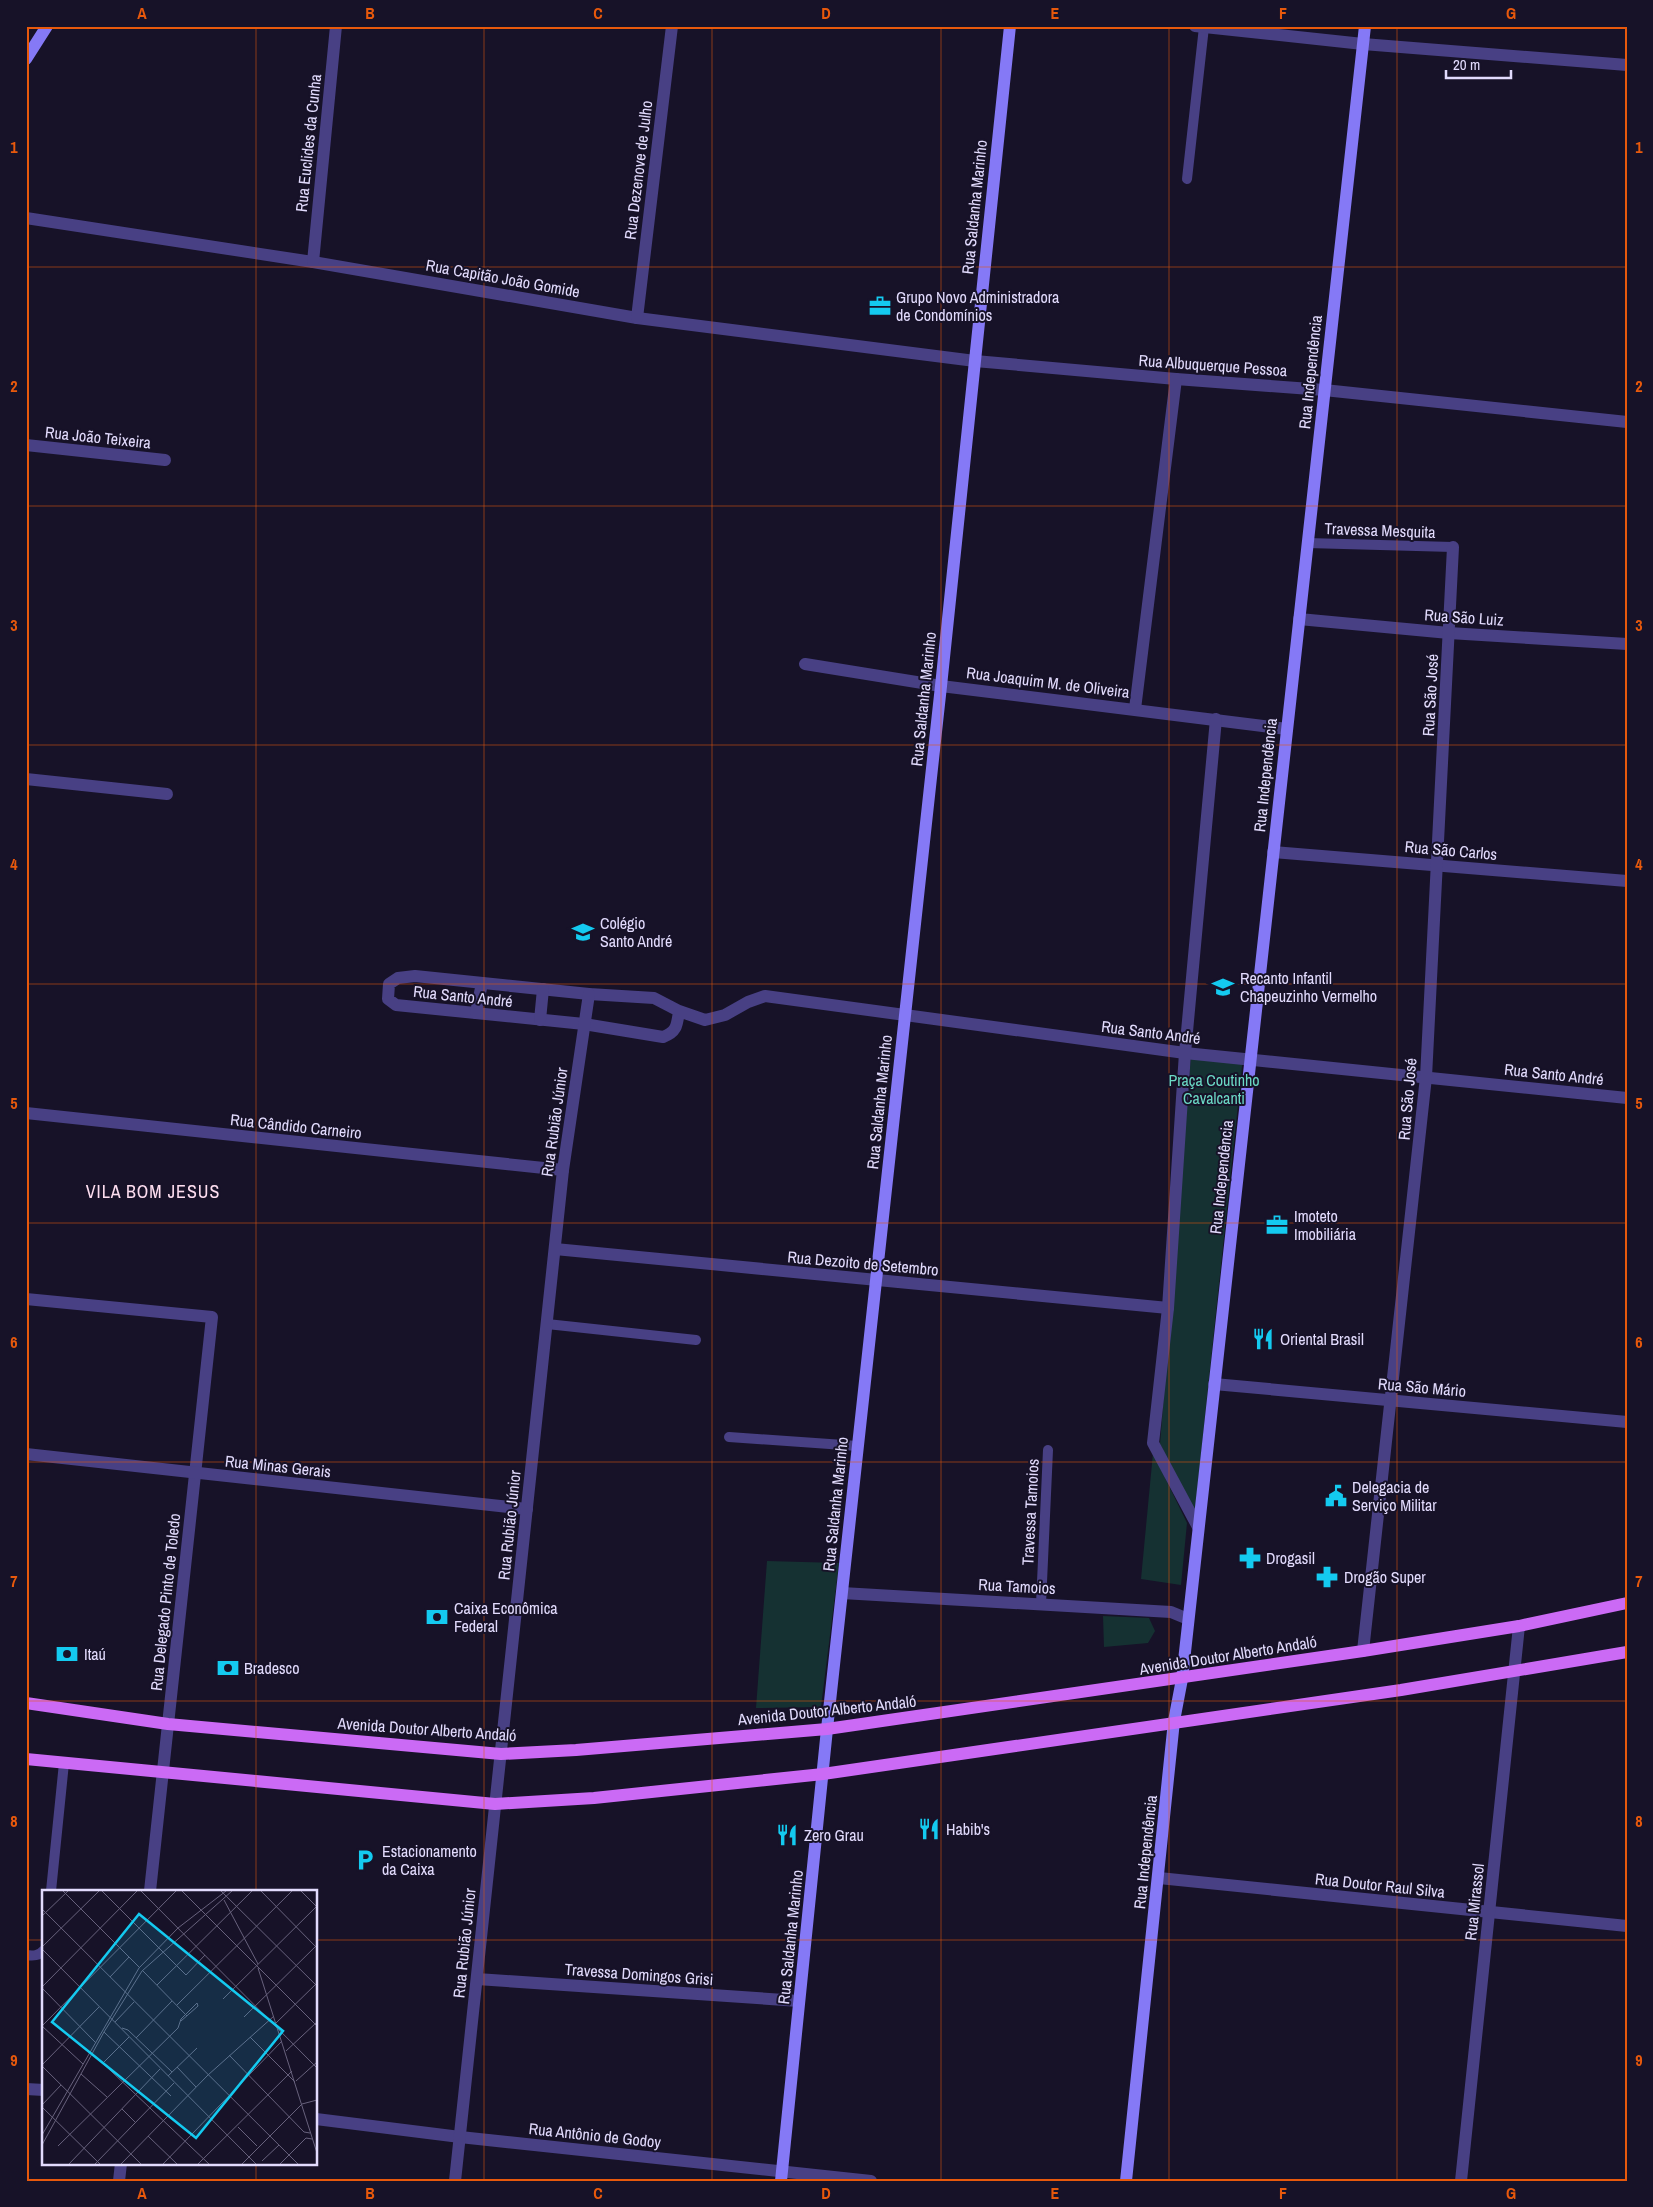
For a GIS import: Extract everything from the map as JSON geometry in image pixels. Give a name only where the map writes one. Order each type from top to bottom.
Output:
[{"type":"main road","name":"Avenida Doutor Alberto Andaló","points":[[26,1703],[168,1724],[500,1754],[576,1750],[827,1729],[1182,1679],[1363,1651],[1519,1626],[1627,1603]]},
{"type":"main road","points":[[26,1759],[163,1774],[495,1804],[594,1798],[823,1774],[1174,1721],[1400,1690],[1627,1652]]},
{"type":"street","points":[[26,59],[47,26]]},
{"type":"street","name":"Rua Euclides da Cunha","points":[[313,262],[336,26]]},
{"type":"street","name":"Rua Dezenove de Julho","points":[[637,318],[672,26]]},
{"type":"street","name":"Rua Saldanha Marinho","points":[[782,2176],[827,1729],[941,686],[1010,26]]},
{"type":"street","name":"Rua Independência","points":[[1126,2181],[1174,1721],[1182,1679],[1365,26]]},
{"type":"street","points":[[1200,27],[1363,44],[1627,65]]},
{"type":"street","name":"Rua Capitão João Gomide","points":[[26,218],[313,262],[637,318],[975,361]]},
{"type":"street","name":"Rua Albuquerque Pessoa","points":[[975,361],[1324,390],[1627,422]]},
{"type":"street","points":[[1135,709],[1176,379]]},
{"type":"street","name":"Rua João Teixeira","points":[[26,445],[166,460]]},
{"type":"street","name":"Rua São José","points":[[1363,1651],[1426,1077],[1453,547]]},
{"type":"street","name":"Rua São Luiz","points":[[1299,619],[1449,634],[1627,644]]},
{"type":"street","name":"Rua Joaquim M. de Oliveira","points":[[805,664],[941,686],[1287,729]]},
{"type":"street","points":[[1198,1527],[1154,1443],[1168,1308],[1185,1053],[1216,719]]},
{"type":"street","points":[[26,779],[167,794]]},
{"type":"street","name":"Rua São Carlos","points":[[1273,852],[1627,881]]},
{"type":"street","name":"Rua Santo André","points":[[679,1011],[677,1027],[672,1033],[663,1037],[584,1024],[396,1005],[388,999],[389,984],[398,978],[416,976],[589,994],[654,998],[679,1011],[705,1020],[725,1015],[748,1002],[765,996],[1185,1053],[1627,1098]]},
{"type":"street","points":[[476,1014],[482,983]]},
{"type":"street","points":[[540,1020],[543,989]]},
{"type":"street","name":"Rua Rubião Júnior","points":[[455,2181],[563,1170],[589,994]]},
{"type":"street","name":"Rua Cândido Carneiro","points":[[26,1113],[563,1170]]},
{"type":"street","name":"Rua Dezoito de Setembro","points":[[555,1249],[1168,1308]]},
{"type":"street","name":"Rua Delegado Pinto de Toledo","points":[[26,1299],[212,1317],[150,1890]]},
{"type":"street","name":"Rua São Mário","points":[[1214,1384],[1627,1422]]},
{"type":"street","name":"Rua Minas Gerais","points":[[26,1454],[527,1509]]},
{"type":"street","name":"Rua Tamoios","points":[[842,1593],[1171,1612],[1188,1619]]},
{"type":"street","name":"Rua Mirassol","points":[[1461,2181],[1519,1626]]},
{"type":"street","name":"Rua Doutor Raul Silva","points":[[1159,1878],[1627,1926]]},
{"type":"street","name":"Travessa Domingos Grisi","points":[[477,1979],[799,2001]]},
{"type":"street","points":[[26,2089],[42,2090]]},
{"type":"street","name":"Rua Antônio de Godoy","points":[[318,2119],[782,2176],[871,2181]]},
{"type":"street","points":[[119,2181],[121,2164]]},
{"type":"lane","points":[[1187,179],[1200,27]]},
{"type":"lane","name":"Travessa Mesquita","points":[[1307,543],[1453,547]]},
{"type":"lane","points":[[546,1324],[696,1340]]},
{"type":"lane","points":[[728,1437],[858,1446]]},
{"type":"lane","name":"Travessa Tamoios","points":[[1041,1604],[1048,1450]]},
{"type":"lane","points":[[51,1890],[64,1763]]},
{"type":"lane","points":[[26,1955],[34,1956],[42,1953]]},
{"type":"green space","name":"Praça Coutinho Cavalcanti","points":[[1191,1055],[1243,1057],[1195,1511],[1160,1444]]},
{"type":"green space","points":[[1153,1453],[1187,1523],[1181,1585],[1141,1579]]},
{"type":"green space","points":[[767,1561],[839,1563],[821,1707],[756,1708]]},
{"type":"green space","points":[[1103,1616],[1149,1618],[1155,1631],[1148,1643],[1104,1647]]},
{"type":"place","name":"Grupo Novo Administradora de Condomínios","points":[[880,306]]},
{"type":"place","name":"Colégio Santo André","points":[[583,932]]},
{"type":"place","name":"Recanto Infantil Chapeuzinho Vermelho","points":[[1223,987]]},
{"type":"place","name":"Imoteto Imobiliária","points":[[1277,1225]]},
{"type":"place","name":"Oriental Brasil","points":[[1263,1339]]},
{"type":"place","name":"Delegacia de Serviço Militar","points":[[1336,1496]]},
{"type":"place","name":"Drogasil","points":[[1250,1558]]},
{"type":"place","name":"Drogão Super","points":[[1327,1577]]},
{"type":"place","name":"Caixa Econômica Federal","points":[[437,1617]]},
{"type":"place","name":"Itaú","points":[[67,1654]]},
{"type":"place","name":"Bradesco","points":[[228,1668]]},
{"type":"place","name":"Habib's","points":[[929,1829]]},
{"type":"place","name":"Zero Grau","points":[[787,1835]]},
{"type":"place","name":"Estacionamento da Caixa","points":[[365,1860]]},
{"type":"district","name":"VILA BOM JESUS","points":[[153,1191]]}]
